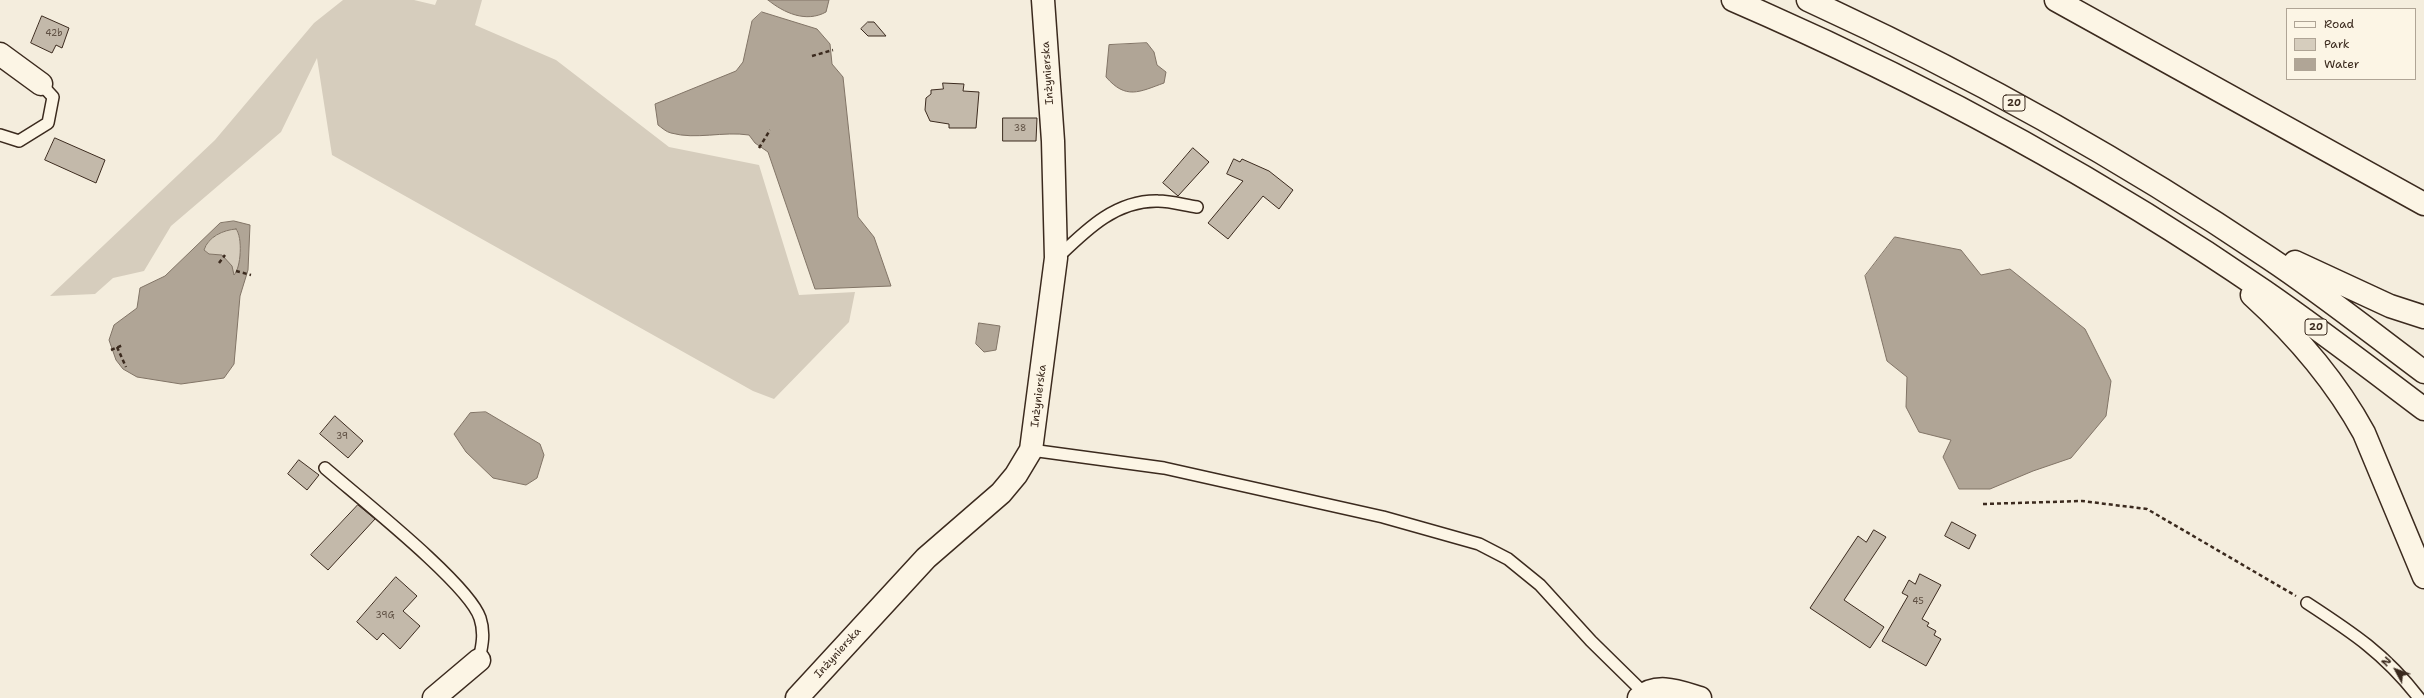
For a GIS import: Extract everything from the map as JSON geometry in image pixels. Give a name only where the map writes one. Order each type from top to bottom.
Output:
[{"type":"main road","name":"Inżynierska","points":[[797,698],[926,558],[1001,493],[1016,475],[1031,450],[1056,258],[1053,141],[1043,0]]},
{"type":"main road","name":"20","points":[[1733,0],[1864,59],[2052,158],[2203,251],[2319,329],[2424,409]]},
{"type":"main road","name":"20","points":[[1808,0],[1879,33],[2024,108],[2212,221],[2332,302],[2424,372]]},
{"type":"main road","points":[[2056,0],[2424,204]]},
{"type":"main road","points":[[0,54],[41,84]]},
{"type":"main road","points":[[2212,221],[2342,286],[2390,306],[2424,317]]},
{"type":"main road","points":[[2203,251],[2258,301],[2303,346],[2351,410],[2370,446],[2424,577]]},
{"type":"main road","points":[[434,698],[479,660]]},
{"type":"main road","points":[[1642,696],[1658,689],[1672,690],[1700,698]]},
{"type":"lane","points":[[0,135],[19,142],[48,123],[53,97],[41,84]]},
{"type":"lane","points":[[1056,258],[1086,231],[1121,208],[1157,201],[1197,207]]},
{"type":"lane","points":[[1031,450],[1164,468],[1382,517],[1479,544],[1508,559],[1540,585],[1642,696]]},
{"type":"lane","points":[[325,468],[434,563],[473,604],[480,618],[484,638],[479,660]]},
{"type":"lane","points":[[2307,603],[2359,636],[2400,673],[2419,698]]},
{"type":"path","points":[[812,56],[833,50]]},
{"type":"path","points":[[759,148],[770,130]]},
{"type":"path","points":[[219,263],[225,255]]},
{"type":"path","points":[[236,271],[251,275]]},
{"type":"path","points":[[111,350],[123,345]]},
{"type":"path","points":[[117,347],[126,367]]},
{"type":"path","points":[[1983,504],[2082,500],[2146,509],[2307,603]]},
{"type":"green space","points":[[343,0],[414,0],[435,5],[437,0],[482,0],[475,25],[556,60],[669,147],[759,165],[799,295],[855,292],[849,322],[774,399],[753,391],[332,155],[317,58],[281,132],[171,226],[144,271],[113,278],[95,294],[50,296],[215,140],[314,23]]},
{"type":"green space","points":[[236,229],[240,239],[240,260],[234,276],[222,255],[209,254],[204,250],[212,238],[226,231]]},
{"type":"water","points":[[768,0],[829,0],[826,12],[811,17],[796,15],[788,12],[774,5]]},
{"type":"water","points":[[762,12],[817,29],[830,44],[832,64],[843,77],[858,217],[874,237],[891,286],[815,289],[768,152],[755,143],[749,135],[680,135],[665,131],[658,125],[655,104],[736,71],[743,62],[752,21]]},
{"type":"water","points":[[1147,43],[1154,52],[1157,65],[1166,72],[1164,83],[1133,92],[1120,89],[1106,77],[1109,45]]},
{"type":"water","points":[[234,221],[250,225],[248,270],[240,296],[234,364],[224,378],[181,384],[137,377],[123,369],[116,360],[109,340],[114,325],[137,308],[140,288],[165,276],[220,223]],"holes":[[[236,229],[240,239],[240,259],[234,275],[232,266],[222,255],[209,254],[204,250],[209,241],[217,235]]]},
{"type":"water","points":[[1895,237],[1961,250],[1981,275],[2010,269],[2085,329],[2111,381],[2106,416],[2071,458],[2033,471],[1990,489],[1959,489],[1943,457],[1951,440],[1919,432],[1906,407],[1907,377],[1887,361],[1865,276]]},
{"type":"water","points":[[979,323],[1000,326],[996,350],[984,352],[976,344]]},
{"type":"water","points":[[486,412],[540,444],[544,455],[537,478],[526,485],[493,478],[466,452],[454,434],[470,413]]},
{"type":"building","points":[[42,16],[69,28],[62,48],[56,45],[52,53],[31,43]]},
{"type":"building","points":[[868,22],[874,22],[886,36],[868,36],[861,29]]},
{"type":"building","points":[[943,83],[964,84],[963,91],[979,92],[976,128],[949,128],[949,124],[930,121],[925,110],[926,98],[931,94],[931,90],[943,89]]},
{"type":"building","points":[[1003,118],[1037,118],[1036,141],[1003,141]]},
{"type":"building","points":[[55,138],[105,160],[96,183],[45,160]]},
{"type":"building","points":[[1193,148],[1209,162],[1178,196],[1163,183]]},
{"type":"building","points":[[1234,159],[1240,162],[1242,159],[1269,171],[1293,190],[1279,209],[1263,196],[1228,239],[1208,223],[1243,181],[1227,174]]},
{"type":"building","points":[[335,416],[363,441],[348,458],[320,434]]},
{"type":"building","points":[[299,460],[319,475],[307,490],[288,474]]},
{"type":"building","points":[[358,505],[375,519],[328,570],[311,555]]},
{"type":"building","points":[[1952,522],[1976,535],[1969,549],[1945,536]]},
{"type":"building","points":[[1874,530],[1886,537],[1844,600],[1884,627],[1870,648],[1810,608],[1858,536],[1866,542]]},
{"type":"building","points":[[1920,574],[1941,585],[1922,619],[1929,623],[1927,626],[1936,631],[1934,635],[1941,639],[1926,666],[1882,641],[1908,596],[1902,593],[1909,580],[1915,584]]},
{"type":"building","points":[[396,577],[417,596],[403,611],[420,626],[400,649],[383,633],[377,640],[357,622]]}]
